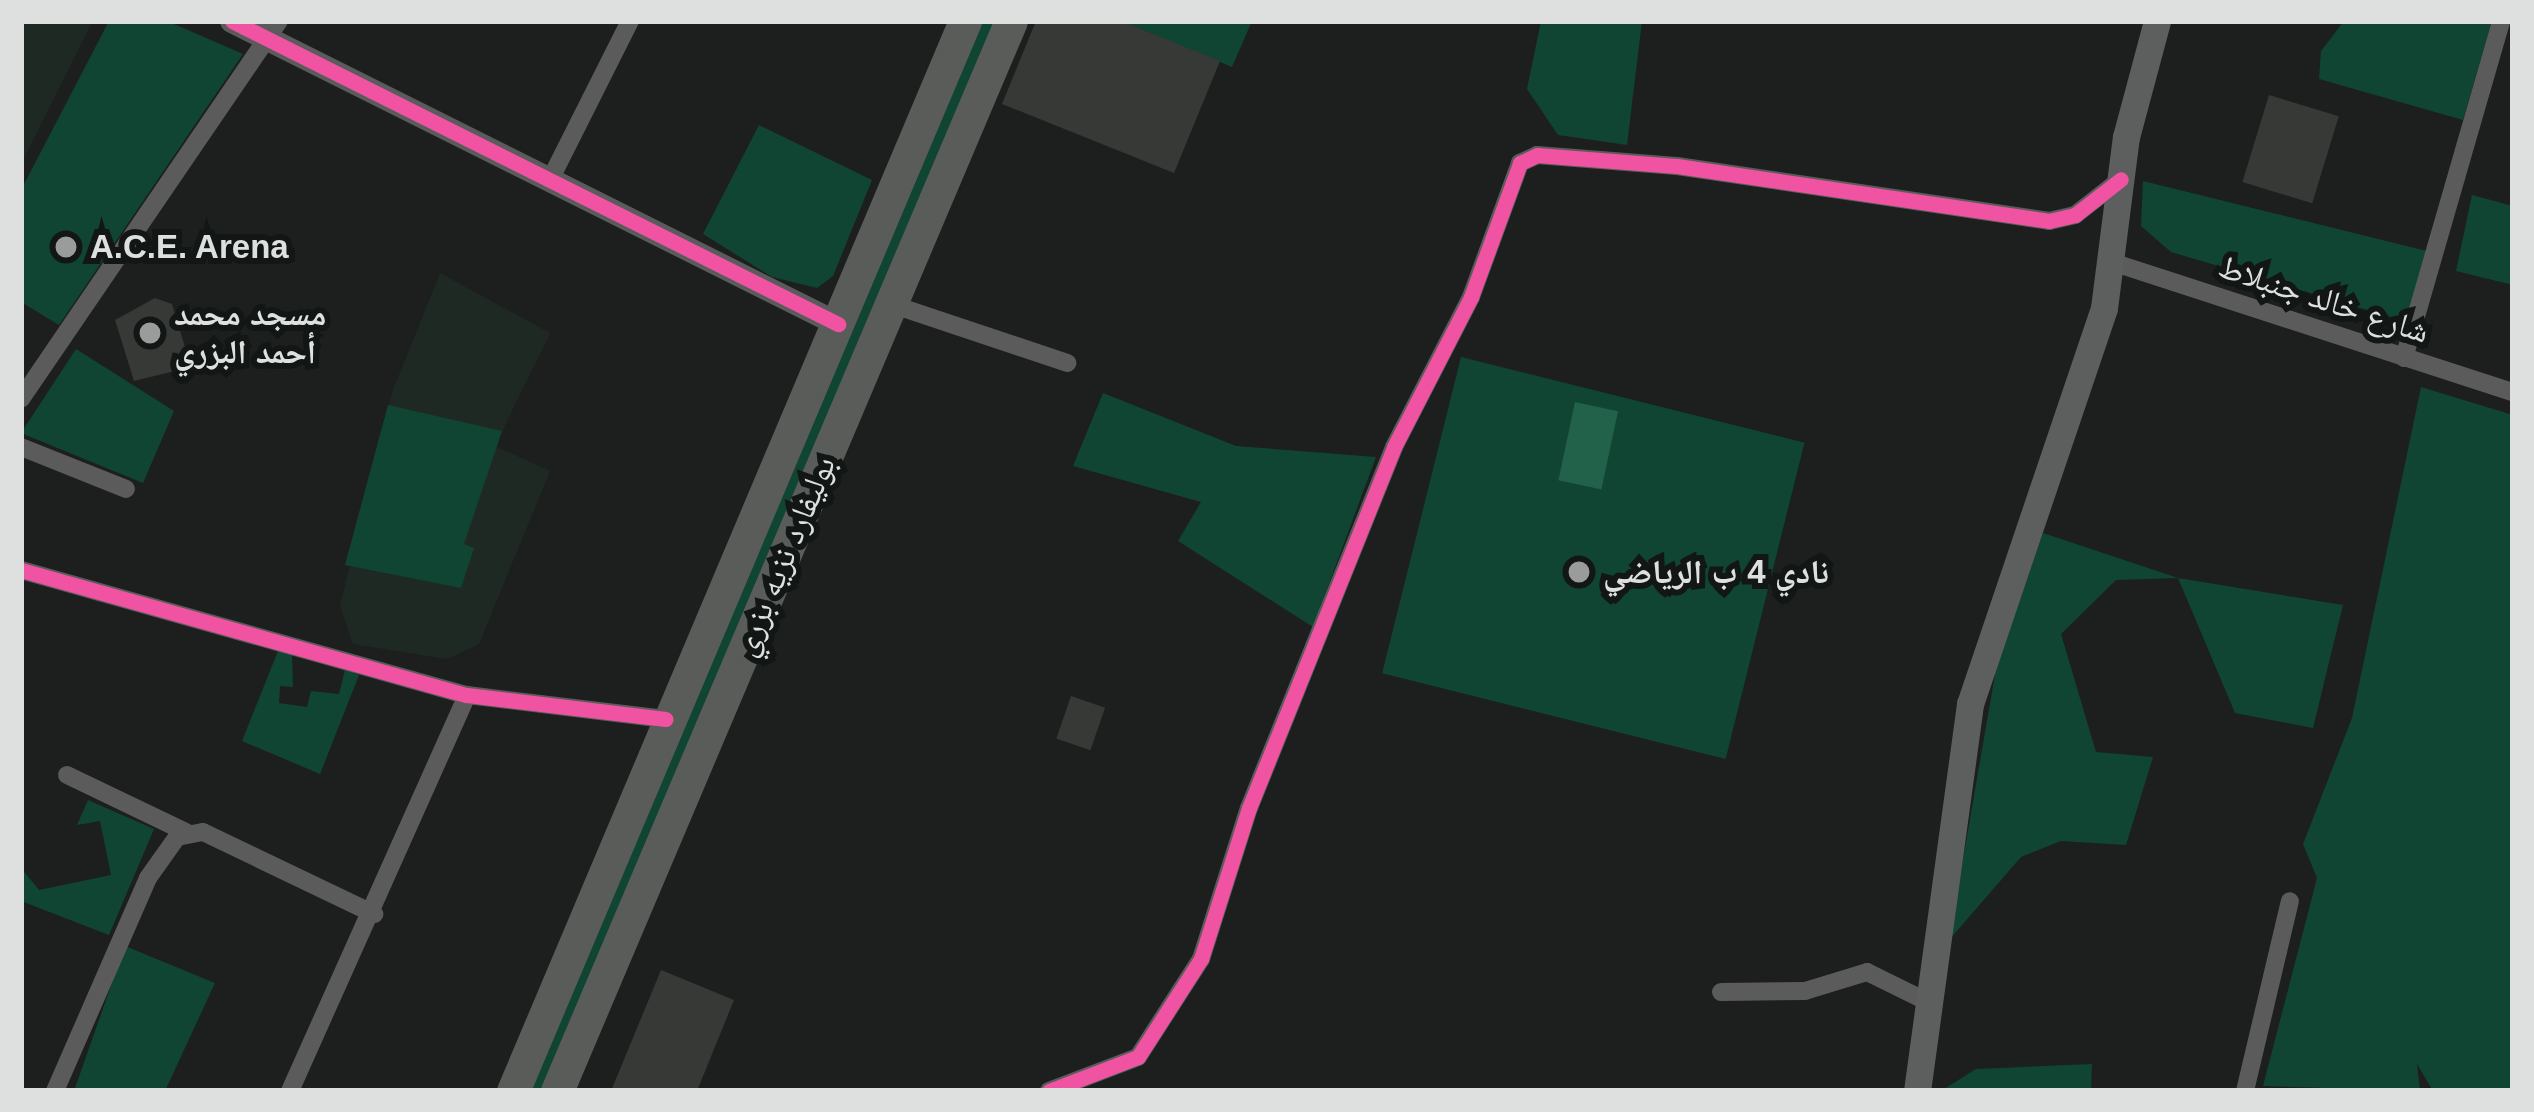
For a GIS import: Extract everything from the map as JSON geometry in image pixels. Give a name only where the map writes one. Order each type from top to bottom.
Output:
[{"type":"highway","name":"بوليفارد نزيه بزري","points":[[513,1091],[965,21]]},
{"type":"highway","name":"بوليفارد نزيه بزري","points":[[557,1091],[1010,21]]},
{"type":"main road","points":[[1917,1091],[1970,704],[2115,263],[2121,179],[2157,21]]},
{"type":"street","points":[[232,21],[274,30],[838,324]]},
{"type":"street","points":[[551,178],[630,21]]},
{"type":"street","points":[[2404,358],[2501,21]]},
{"type":"street","points":[[21,399],[274,30]]},
{"type":"street","points":[[1049,1091],[1130,1064],[1180,1000],[1394,447],[1472,297],[1520,164],[1537,155],[1677,166],[2049,221],[2075,215],[2121,179]]},
{"type":"street","name":"شارع خالد جنبلاط","points":[[2115,263],[2513,392]]},
{"type":"street","points":[[891,304],[1066,362]]},
{"type":"street","points":[[21,447],[126,489]]},
{"type":"street","points":[[21,570],[467,694],[667,719]]},
{"type":"street","points":[[290,1091],[374,914],[467,694]]},
{"type":"street","points":[[67,775],[374,914]]},
{"type":"street","points":[[55,1091],[148,878],[186,832]]},
{"type":"street","points":[[2245,1091],[2290,901]]},
{"type":"street","points":[[1721,992],[1805,991],[1867,972],[1928,1002]]},
{"type":"shaded area","points":[[21,21],[93,21],[21,164]]},
{"type":"shaded area","points":[[109,21],[167,21],[243,54],[59,325],[21,302],[21,190]]},
{"type":"shaded area","points":[[976,21],[999,21],[543,1091],[525,1091]]},
{"type":"shaded area","points":[[1122,21],[1252,21],[1232,67]]},
{"type":"shaded area","points":[[1541,21],[1642,21],[1627,145],[1558,135],[1527,89]]},
{"type":"shaded area","points":[[2344,21],[2492,21],[2463,120],[2319,79],[2321,51]]},
{"type":"shaded area","points":[[759,125],[872,180],[833,276],[817,288],[772,277],[703,234]]},
{"type":"shaded area","points":[[2143,181],[2431,252],[2414,306],[2395,318],[2171,252],[2141,226]]},
{"type":"shaded area","points":[[2472,195],[2513,206],[2513,285],[2456,271]]},
{"type":"shaded area","points":[[440,273],[550,333],[495,446],[550,471],[479,644],[447,659],[353,644],[340,606],[393,390]]},
{"type":"shaded area","points":[[76,349],[174,411],[143,483],[21,433]]},
{"type":"shaded area","name":"نادي 4 ب الرياضي","points":[[1461,357],[1804,443],[1726,759],[1382,673]]},
{"type":"shaded area","points":[[2421,387],[2513,415],[2513,1091],[2433,1091],[2417,1064],[2420,1091],[2263,1086],[2317,878],[2303,844],[2352,718]]},
{"type":"shaded area","points":[[1103,393],[1236,446],[1376,457],[1313,627],[1178,541],[1201,502],[1073,466]]},
{"type":"shaded area","points":[[1575,402],[1618,411],[1601,489],[1558,480]]},
{"type":"shaded area","points":[[388,405],[502,431],[464,544],[474,548],[461,588],[345,565]]},
{"type":"shaded area","points":[[2043,533],[2178,578],[2116,580],[2061,634],[2096,752],[2153,757],[2126,845],[2061,841],[2021,857],[1949,940],[1996,669]]},
{"type":"shaded area","points":[[2178,578],[2343,605],[2313,728],[2235,713]]},
{"type":"shaded area","points":[[278,651],[292,654],[293,687],[280,686],[279,703],[307,707],[311,691],[339,694],[345,670],[359,675],[320,774],[242,741]]},
{"type":"shaded area","points":[[88,800],[154,829],[109,935],[21,901],[21,868],[39,890],[111,875],[100,821],[77,825]]},
{"type":"shaded area","points":[[125,946],[215,983],[165,1091],[74,1091]]},
{"type":"shaded area","points":[[2092,1064],[2091,1091],[1941,1091],[1976,1069]]},
{"type":"building","points":[[1036,21],[1122,21],[1220,61],[1174,173],[1002,104]]},
{"type":"building","points":[[2269,95],[2339,116],[2312,203],[2242,182]]},
{"type":"building","name":"مسجد محمد أحمد البزري","points":[[155,298],[172,304],[191,367],[134,381],[115,320]]},
{"type":"building","points":[[1071,696],[1105,708],[1090,750],[1056,739]]},
{"type":"building","points":[[661,970],[734,1000],[697,1091],[611,1091]]},
{"type":"cycle path","points":[[232,21],[838,324]]},
{"type":"cycle path","points":[[1049,1091],[1138,1057],[1201,959],[1249,808],[1394,447],[1471,297],[1520,163],[1537,155],[1677,166],[2049,221],[2075,215],[2121,179]]},
{"type":"cycle path","points":[[21,570],[467,695],[666,719]]},
{"type":"place","name":"A.C.E. Arena","points":[[66,247]]},
{"type":"place","name":"مسجد محمد أحمد البزري","points":[[150,333]]},
{"type":"place","name":"نادي 4 ب الرياضي","points":[[1579,572]]}]
